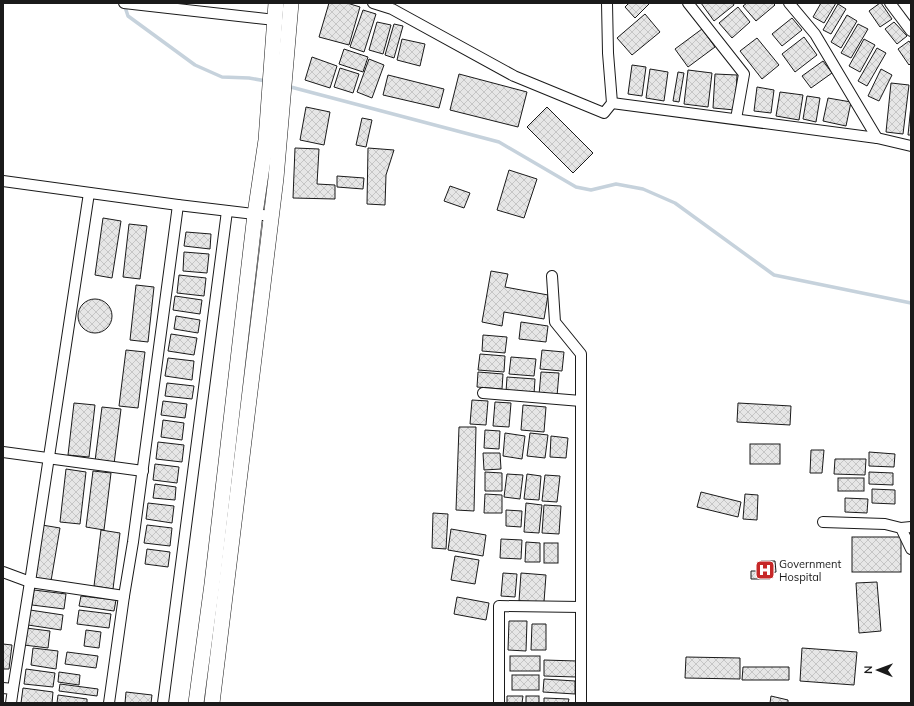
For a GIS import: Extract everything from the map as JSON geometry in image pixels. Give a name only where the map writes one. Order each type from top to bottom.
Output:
[{"type":"street","points":[[124,3],[275,20]]},
{"type":"street","points":[[196,703],[217,547],[255,214],[266,140],[276,3]]},
{"type":"street","points":[[212,703],[276,178],[291,3]]},
{"type":"street","points":[[373,3],[392,9],[514,76],[604,113],[612,103],[608,53],[607,3]]},
{"type":"street","points":[[688,3],[744,74],[736,119]]},
{"type":"street","points":[[790,3],[815,34],[878,138]]},
{"type":"street","points":[[890,3],[911,31]]},
{"type":"street","points":[[612,103],[878,138],[911,146]]},
{"type":"street","points":[[3,181],[271,216]]},
{"type":"street","points":[[11,703],[8,688],[30,582],[89,193]]},
{"type":"street","points":[[109,703],[143,471],[178,205]]},
{"type":"street","points":[[163,703],[228,211]]},
{"type":"street","points":[[552,276],[555,322],[581,354],[581,703]]},
{"type":"street","points":[[483,393],[581,401]]},
{"type":"street","points":[[3,452],[143,471]]},
{"type":"street","points":[[823,522],[885,524],[906,527],[911,549]]},
{"type":"street","points":[[3,572],[30,582],[124,596]]},
{"type":"street","points":[[499,703],[500,606],[581,607]]},
{"type":"building","points":[[329,3],[347,3],[360,7],[349,45],[319,37]]},
{"type":"building","points":[[629,3],[650,3],[635,18],[625,7]]},
{"type":"building","points":[[701,3],[733,3],[734,5],[714,21]]},
{"type":"building","points":[[747,3],[773,3],[775,5],[756,21],[743,6]]},
{"type":"building","points":[[821,3],[836,3],[824,23],[813,17]]},
{"type":"building","points":[[880,3],[892,19],[880,27],[869,11]]},
{"type":"building","points":[[838,4],[846,9],[831,34],[823,30]]},
{"type":"building","points":[[738,7],[750,22],[732,38],[719,23]]},
{"type":"building","points":[[363,10],[376,14],[364,52],[350,47]]},
{"type":"building","points":[[645,14],[660,32],[632,55],[617,38]]},
{"type":"building","points":[[847,15],[857,21],[841,48],[831,42]]},
{"type":"building","points":[[792,18],[802,30],[782,46],[772,34]]},
{"type":"building","points":[[377,22],[391,25],[383,54],[369,50]]},
{"type":"building","points":[[894,22],[907,36],[897,44],[885,29]]},
{"type":"building","points":[[394,24],[403,26],[394,58],[385,55]]},
{"type":"building","points":[[858,24],[868,29],[851,58],[841,53]]},
{"type":"building","points":[[702,29],[715,47],[688,67],[675,49]]},
{"type":"building","points":[[804,37],[817,55],[795,72],[782,54]]},
{"type":"building","points":[[757,38],[779,65],[762,79],[740,51]]},
{"type":"building","points":[[402,39],[425,44],[420,66],[397,60]]},
{"type":"building","points":[[864,39],[875,45],[860,72],[849,66]]},
{"type":"building","points":[[909,41],[911,44],[911,63],[909,65],[898,49]]},
{"type":"building","points":[[877,48],[886,53],[867,86],[858,81]]},
{"type":"building","points":[[344,49],[368,57],[363,72],[339,64]]},
{"type":"building","points":[[312,57],[337,66],[330,88],[305,80]]},
{"type":"building","points":[[369,59],[384,65],[372,98],[357,92]]},
{"type":"building","points":[[823,61],[832,73],[811,88],[802,76]]},
{"type":"building","points":[[632,65],[646,67],[642,96],[628,94]]},
{"type":"building","points":[[340,68],[359,74],[353,93],[334,87]]},
{"type":"building","points":[[650,69],[668,72],[664,101],[646,98]]},
{"type":"building","points":[[881,69],[892,75],[879,101],[868,96]]},
{"type":"building","points":[[688,70],[712,73],[708,107],[684,104]]},
{"type":"building","points":[[678,72],[684,73],[679,102],[673,101]]},
{"type":"building","points":[[459,74],[527,92],[518,127],[450,110]]},
{"type":"building","points":[[715,74],[737,75],[735,110],[713,108]]},
{"type":"building","points":[[388,75],[444,89],[439,108],[383,95]]},
{"type":"building","points":[[891,83],[909,85],[903,134],[886,132]]},
{"type":"building","points":[[757,87],[774,90],[771,113],[754,111]]},
{"type":"building","points":[[780,92],[803,95],[799,120],[776,116]]},
{"type":"building","points":[[807,96],[820,98],[816,122],[803,119]]},
{"type":"building","points":[[828,98],[851,102],[846,126],[823,121]]},
{"type":"building","points":[[911,105],[911,135],[908,135]]},
{"type":"building","points":[[306,107],[330,112],[324,145],[300,140]]},
{"type":"building","points":[[547,107],[593,153],[573,173],[527,127]]},
{"type":"building","points":[[362,118],[372,120],[366,147],[356,145]]},
{"type":"building","points":[[295,148],[319,149],[317,184],[335,185],[335,199],[293,198]]},
{"type":"building","points":[[368,148],[394,150],[386,175],[385,205],[367,204]]},
{"type":"building","points":[[509,170],[537,179],[524,218],[497,210]]},
{"type":"building","points":[[337,176],[364,178],[363,189],[337,187]]},
{"type":"building","points":[[450,186],[470,193],[464,208],[444,201]]},
{"type":"building","points":[[103,218],[121,221],[112,278],[95,275]]},
{"type":"building","points":[[129,224],[147,226],[140,279],[123,277]]},
{"type":"building","points":[[186,232],[211,234],[210,249],[184,246]]},
{"type":"building","points":[[184,252],[209,254],[207,273],[183,271]]},
{"type":"building","points":[[491,271],[508,274],[505,287],[548,295],[544,319],[504,312],[502,326],[482,322]]},
{"type":"building","points":[[179,275],[206,278],[204,296],[177,293]]},
{"type":"building","points":[[136,285],[154,287],[148,342],[130,340]]},
{"type":"building","points":[[175,296],[202,300],[200,314],[173,310]]},
{"type":"building","points":[[92,299],[98,299],[107,304],[111,310],[111,322],[107,328],[98,333],[92,333],[83,328],[78,319],[78,313],[83,304]]},
{"type":"building","points":[[176,316],[200,320],[198,333],[174,329]]},
{"type":"building","points":[[521,322],[548,326],[546,342],[519,339]]},
{"type":"building","points":[[171,334],[197,338],[194,355],[168,351]]},
{"type":"building","points":[[483,335],[507,337],[505,353],[482,351]]},
{"type":"building","points":[[126,350],[145,352],[138,408],[119,406]]},
{"type":"building","points":[[542,350],[564,352],[562,371],[540,369]]},
{"type":"building","points":[[480,354],[505,356],[504,372],[478,370]]},
{"type":"building","points":[[511,357],[536,359],[534,376],[509,374]]},
{"type":"building","points":[[168,358],[194,361],[192,380],[165,376]]},
{"type":"building","points":[[478,372],[503,374],[502,389],[477,387]]},
{"type":"building","points":[[541,372],[559,373],[557,396],[539,395]]},
{"type":"building","points":[[507,377],[535,379],[534,394],[506,392]]},
{"type":"building","points":[[167,383],[194,386],[192,399],[165,396]]},
{"type":"building","points":[[472,400],[488,401],[486,425],[470,424]]},
{"type":"building","points":[[163,401],[187,404],[185,418],[161,415]]},
{"type":"building","points":[[495,402],[511,403],[509,427],[493,426]]},
{"type":"building","points":[[74,403],[95,405],[89,457],[68,455]]},
{"type":"building","points":[[738,403],[791,406],[790,425],[737,422]]},
{"type":"building","points":[[523,405],[546,407],[544,432],[521,430]]},
{"type":"building","points":[[102,407],[121,409],[114,464],[95,461]]},
{"type":"building","points":[[163,420],[184,423],[182,440],[161,437]]},
{"type":"building","points":[[459,427],[476,427],[474,511],[456,510]]},
{"type":"building","points":[[485,430],[500,431],[499,449],[484,448]]},
{"type":"building","points":[[505,433],[525,436],[522,459],[503,456]]},
{"type":"building","points":[[530,433],[548,435],[545,458],[527,456]]},
{"type":"building","points":[[551,436],[568,438],[566,458],[550,457]]},
{"type":"building","points":[[158,442],[184,445],[182,462],[156,459]]},
{"type":"building","points":[[750,444],[780,444],[780,464],[750,464]]},
{"type":"building","points":[[811,450],[824,450],[822,473],[810,473]]},
{"type":"building","points":[[869,452],[895,454],[894,467],[869,466]]},
{"type":"building","points":[[483,453],[500,453],[501,469],[484,470]]},
{"type":"building","points":[[835,459],[866,459],[865,475],[834,474]]},
{"type":"building","points":[[155,464],[179,467],[177,483],[153,480]]},
{"type":"building","points":[[66,469],[86,472],[80,524],[60,522]]},
{"type":"building","points":[[93,471],[111,473],[104,530],[86,527]]},
{"type":"building","points":[[485,472],[502,473],[502,491],[485,491]]},
{"type":"building","points":[[869,472],[893,473],[893,485],[869,484]]},
{"type":"building","points":[[507,474],[523,475],[520,499],[504,497]]},
{"type":"building","points":[[527,474],[541,476],[539,500],[524,499]]},
{"type":"building","points":[[545,475],[560,476],[557,502],[542,501]]},
{"type":"building","points":[[838,478],[864,478],[864,491],[838,491]]},
{"type":"building","points":[[155,484],[176,487],[175,500],[153,498]]},
{"type":"building","points":[[872,489],[895,490],[895,504],[872,503]]},
{"type":"building","points":[[701,492],[741,502],[738,517],[697,507]]},
{"type":"building","points":[[485,494],[502,495],[502,513],[484,513]]},
{"type":"building","points":[[745,494],[758,495],[757,520],[743,519]]},
{"type":"building","points":[[845,498],[868,499],[867,513],[845,512]]},
{"type":"building","points":[[148,503],[174,506],[172,523],[146,519]]},
{"type":"building","points":[[526,503],[542,505],[539,533],[524,532]]},
{"type":"building","points":[[544,505],[561,506],[559,534],[542,533]]},
{"type":"building","points":[[506,510],[522,511],[521,527],[506,526]]},
{"type":"building","points":[[433,513],[448,514],[446,549],[432,548]]},
{"type":"building","points":[[42,525],[60,528],[51,581],[34,578]]},
{"type":"building","points":[[147,525],[172,528],[170,546],[144,543]]},
{"type":"building","points":[[451,529],[486,535],[483,556],[448,550]]},
{"type":"building","points":[[101,530],[120,533],[113,589],[94,586]]},
{"type":"building","points":[[852,537],[901,537],[901,572],[852,572]]},
{"type":"building","points":[[501,539],[522,540],[521,559],[500,558]]},
{"type":"building","points":[[526,542],[540,543],[540,562],[525,562]]},
{"type":"building","points":[[544,543],[558,543],[558,563],[544,563]]},
{"type":"building","points":[[147,549],[170,552],[168,567],[145,564]]},
{"type":"building","points":[[455,556],[479,560],[475,584],[451,580]]},
{"type":"building","points":[[761,561],[775,561],[776,572],[770,573],[770,579],[751,579],[751,571],[761,571]]},
{"type":"building","points":[[503,573],[517,574],[515,597],[501,596]]},
{"type":"building","points":[[521,573],[546,575],[544,602],[519,601]]},
{"type":"building","points":[[877,582],[881,631],[859,633],[856,583]]},
{"type":"building","points":[[34,590],[66,594],[64,609],[32,605]]},
{"type":"building","points":[[81,596],[116,600],[114,611],[79,606]]},
{"type":"building","points":[[457,597],[489,603],[486,620],[454,614]]},
{"type":"building","points":[[30,610],[63,615],[61,630],[28,625]]},
{"type":"building","points":[[79,610],[111,614],[109,628],[77,624]]},
{"type":"building","points":[[509,621],[527,621],[526,651],[508,650]]},
{"type":"building","points":[[532,624],[546,624],[546,650],[531,650]]},
{"type":"building","points":[[26,628],[50,631],[48,648],[24,645]]},
{"type":"building","points":[[86,630],[101,632],[99,648],[84,646]]},
{"type":"building","points":[[3,644],[12,645],[9,669],[3,669]]},
{"type":"building","points":[[33,648],[58,651],[56,669],[31,665]]},
{"type":"building","points":[[802,648],[857,652],[854,685],[800,681]]},
{"type":"building","points":[[67,652],[98,656],[96,668],[65,664]]},
{"type":"building","points":[[510,656],[540,656],[540,671],[510,671]]},
{"type":"building","points":[[686,657],[740,658],[740,679],[685,678]]},
{"type":"building","points":[[544,660],[577,661],[576,677],[544,676]]},
{"type":"building","points":[[743,667],[789,667],[789,680],[742,680]]},
{"type":"building","points":[[26,669],[55,673],[53,687],[24,684]]},
{"type":"building","points":[[59,672],[80,675],[79,685],[58,682]]},
{"type":"building","points":[[512,675],[539,675],[539,690],[512,690]]},
{"type":"building","points":[[544,679],[575,681],[575,694],[543,692]]},
{"type":"building","points":[[60,684],[98,689],[97,696],[59,691]]},
{"type":"building","points":[[23,688],[53,692],[52,703],[21,703]]},
{"type":"building","points":[[126,692],[152,695],[151,703],[125,703]]},
{"type":"building","points":[[58,695],[87,699],[87,703],[57,703]]},
{"type":"building","points":[[507,696],[523,696],[522,703],[507,703]]},
{"type":"building","points":[[526,696],[539,696],[539,703],[526,703]]},
{"type":"building","points":[[771,696],[788,700],[788,703],[770,703]]},
{"type":"building","points":[[544,698],[569,699],[568,703],[544,703]]},
{"type":"waterway","points":[[124,4],[128,16],[195,65],[222,77],[249,78],[266,81]]},
{"type":"waterway","points":[[287,86],[499,142],[576,187],[591,190],[616,184],[643,189],[675,203],[774,275],[911,303]]},
{"type":"place","name":"Government Hospital","points":[[765,570]]}]
